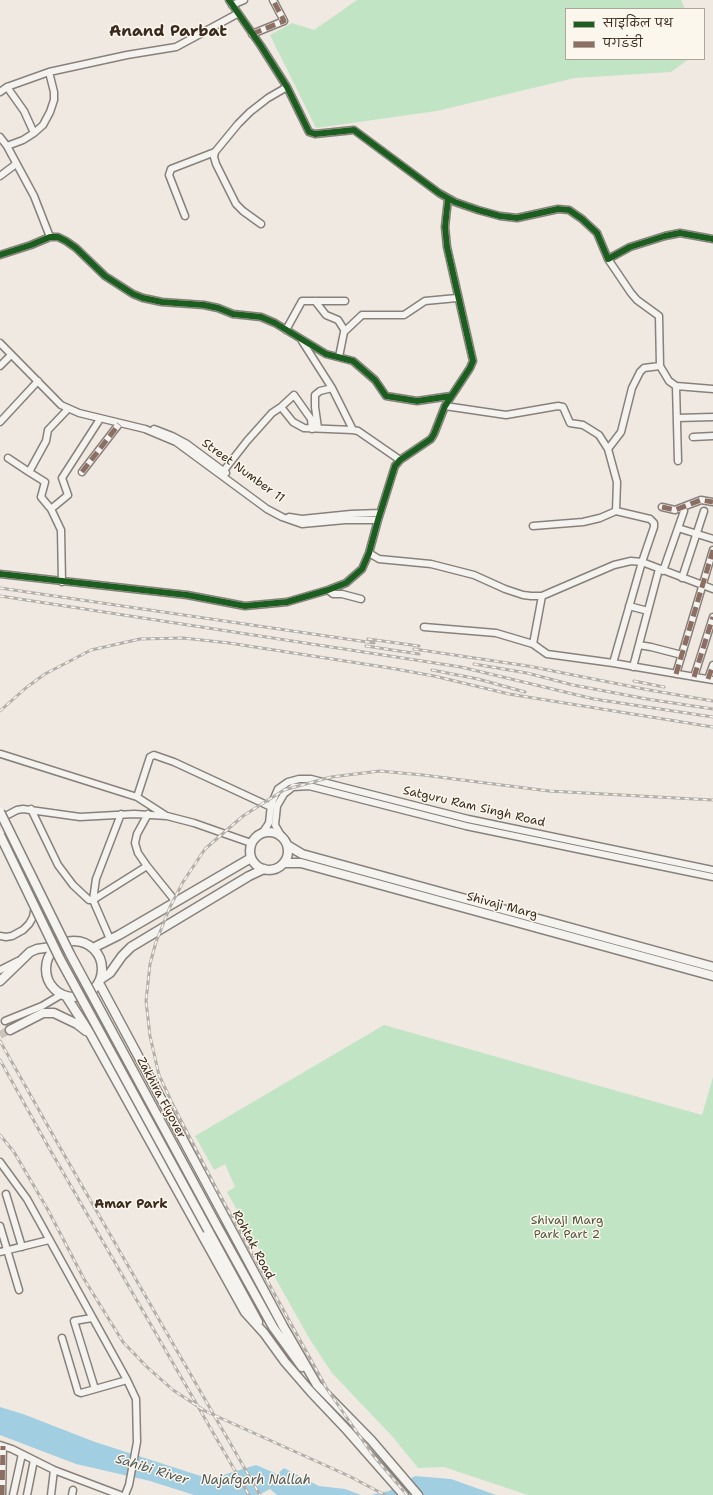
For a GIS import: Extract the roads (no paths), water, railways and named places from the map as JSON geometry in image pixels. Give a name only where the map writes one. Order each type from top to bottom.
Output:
[{"type":"main road","name":"Zakhira Flyover","points":[[0,812],[70,954],[217,1226],[273,1327],[293,1356],[317,1385]]},
{"type":"main road","points":[[263,832],[273,832],[282,837],[287,845],[288,854],[284,863],[278,868],[271,870],[264,869],[256,865],[252,858],[250,851],[251,843],[256,836],[263,832]]},
{"type":"main road","name":"Zakhira Flyover","points":[[0,835],[60,958],[264,1333]]},
{"type":"main road","name":"Shivaji Marg","points":[[287,845],[302,854],[713,967]]},
{"type":"main road","points":[[94,948],[252,858]]},
{"type":"main road","name":"Shivaji Marg","points":[[284,863],[301,863],[713,976]]},
{"type":"main road","points":[[62,995],[75,998],[85,996],[93,991],[100,981],[110,973],[131,947],[248,876],[264,869]]},
{"type":"main road","points":[[100,981],[103,971],[102,962],[94,948],[80,942],[65,942],[52,952],[46,969],[52,986],[62,995],[91,1035],[245,1312],[264,1333],[285,1362],[404,1495]]},
{"type":"main road","points":[[0,981],[30,952],[37,949],[59,946]]},
{"type":"main road","name":"Rohtak Road","points":[[100,981],[283,1326],[317,1385],[371,1440],[418,1495]]},
{"type":"main road","points":[[39,1016],[42,1006]]},
{"type":"main road","points":[[10,1030],[43,1013],[54,1013],[77,1024],[91,1035]]},
{"type":"street","points":[[244,0],[230,2],[287,87],[309,132],[315,134],[354,130],[448,199],[478,210],[509,218],[528,216],[558,209],[569,210],[582,218],[597,233],[608,259],[634,297],[659,316],[660,366],[669,381],[676,386],[713,389]]},
{"type":"street","points":[[252,34],[284,21],[273,0]]},
{"type":"street","points":[[0,92],[7,87],[49,72],[126,55],[176,46],[238,14]]},
{"type":"street","points":[[7,146],[23,140],[43,125],[50,112],[54,92],[49,72]]},
{"type":"street","points":[[7,87],[24,111],[34,133]]},
{"type":"street","points":[[185,216],[169,175],[172,168],[215,152],[244,118],[268,98],[287,87]]},
{"type":"street","points":[[0,137],[7,146],[34,196],[50,237]]},
{"type":"street","points":[[215,152],[216,164],[236,204],[261,224]]},
{"type":"street","points":[[0,176],[16,164]]},
{"type":"street","points":[[0,574],[187,596],[245,606],[288,602],[346,583],[362,569],[369,553],[395,466],[400,460],[431,439],[445,406],[473,361],[457,298],[446,239],[445,221],[448,199]]},
{"type":"street","points":[[608,259],[630,247],[680,233],[713,239]]},
{"type":"street","points":[[0,255],[50,237],[58,237],[66,241],[106,276],[133,294],[162,302],[204,305],[218,308],[233,314],[261,317],[326,354],[353,361],[375,380],[386,396],[417,401],[451,396]]},
{"type":"street","points":[[339,357],[345,331],[362,315],[404,315],[425,301],[457,298]]},
{"type":"street","points":[[286,330],[302,301],[345,301]]},
{"type":"street","points":[[315,301],[326,315],[338,320],[345,331]]},
{"type":"street","points":[[300,339],[332,388],[353,430]]},
{"type":"street","name":"Street Number 11","points":[[0,343],[58,403],[68,409],[100,419],[145,429],[178,443],[222,472],[267,509],[282,517],[298,524],[379,516]]},
{"type":"street","points":[[0,366],[11,355]]},
{"type":"street","points":[[608,450],[621,432],[632,388],[640,372],[644,368],[660,366]]},
{"type":"street","points":[[0,422],[38,381]]},
{"type":"street","points":[[676,386],[678,461]]},
{"type":"street","points":[[315,429],[315,395],[320,390],[332,388]]},
{"type":"street","points":[[222,472],[272,413],[294,395],[311,419],[315,429]]},
{"type":"street","points":[[445,406],[506,415],[558,406],[563,407],[570,423],[583,425],[591,430],[598,435],[608,450],[617,482],[616,511]]},
{"type":"street","points":[[281,407],[293,422],[304,428],[353,430],[363,434],[400,460]]},
{"type":"street","points":[[30,472],[46,441],[48,430],[68,409]]},
{"type":"street","points":[[677,418],[713,417]]},
{"type":"street","points":[[51,509],[68,495],[62,478],[100,419]]},
{"type":"street","points":[[82,472],[119,424]]},
{"type":"street","points":[[693,437],[713,436]]},
{"type":"street","points":[[8,458],[45,482],[40,496],[51,509],[61,530],[62,582]]},
{"type":"street","points":[[662,507],[675,510],[701,500],[713,502]]},
{"type":"street","points":[[533,526],[583,522],[600,518],[616,511],[650,519],[654,523],[613,663]]},
{"type":"street","points":[[633,667],[661,570],[684,511]]},
{"type":"street","points":[[682,578],[704,511]]},
{"type":"street","points":[[678,528],[713,539]]},
{"type":"street","points":[[676,674],[713,550]]},
{"type":"street","points":[[369,553],[379,558],[431,564],[474,575],[523,595],[542,596],[614,565],[631,560],[642,562],[713,589]]},
{"type":"street","points":[[328,590],[333,594],[342,594],[361,600]]},
{"type":"street","points":[[533,644],[542,596]]},
{"type":"street","points":[[629,606],[648,611]]},
{"type":"street","points":[[694,677],[713,616]]},
{"type":"street","points":[[424,627],[496,633],[533,644],[548,654],[613,663],[711,680],[713,665]]},
{"type":"street","points":[[639,645],[682,655]]},
{"type":"street","points":[[0,754],[137,797],[167,816]]},
{"type":"street","points":[[137,797],[150,758],[154,754],[271,807]]},
{"type":"street","name":"Satguru Ram Singh Road","points":[[263,832],[269,823],[271,807],[278,789],[288,782],[299,779],[311,779],[468,819],[713,870]]},
{"type":"street","name":"Satguru Ram Singh Road","points":[[282,837],[275,825],[277,806],[284,794],[293,787],[309,786],[466,826],[713,877]]},
{"type":"street","points":[[0,819],[17,810],[31,809],[80,817],[148,814],[167,816],[194,823],[251,843]]},
{"type":"street","points":[[31,809],[58,865],[73,885],[85,897],[93,900]]},
{"type":"street","points":[[110,939],[93,900],[96,879],[121,814]]},
{"type":"street","points":[[148,814],[137,834],[135,843],[138,853],[176,902]]},
{"type":"street","points":[[93,900],[147,866]]},
{"type":"street","points":[[0,936],[12,936],[24,930],[31,921],[35,906]]},
{"type":"street","points":[[0,970],[21,960]]},
{"type":"street","points":[[5,1021],[42,1006],[62,995]]},
{"type":"street","points":[[0,1162],[27,1199],[136,1399],[137,1442],[129,1485],[125,1495]]},
{"type":"street","points":[[6,1194],[22,1246]]},
{"type":"street","points":[[0,1226],[3,1251],[19,1290]]},
{"type":"street","points":[[3,1251],[49,1240]]},
{"type":"street","points":[[92,1318],[74,1322],[95,1390]]},
{"type":"street","points":[[62,1338],[78,1392],[81,1393],[95,1390],[127,1380]]},
{"type":"street","points":[[2,1495],[1,1446],[22,1454],[54,1470],[120,1495]]},
{"type":"street","points":[[13,1495],[22,1454]]},
{"type":"street","points":[[28,1495],[34,1460]]},
{"type":"street","points":[[51,1495],[54,1470]]},
{"type":"water","name":"Najafgarh Nallah","points":[[0,1407],[23,1414],[95,1442],[210,1479],[256,1465],[277,1474],[284,1468],[319,1486],[345,1489],[361,1495],[277,1495],[270,1489],[259,1495],[194,1495],[150,1481],[76,1464],[0,1435]]},
{"type":"water","points":[[415,1476],[451,1479],[496,1495],[370,1495],[389,1491]]},
{"type":"tunnel","points":[[0,1035],[10,1030]]},
{"type":"railway","points":[[0,588],[374,643]]},
{"type":"railway","points":[[0,596],[461,667],[594,699],[713,717]]},
{"type":"railway","points":[[0,711],[27,687],[45,674],[91,650],[140,639],[183,638],[229,643],[390,668],[434,676],[509,694],[713,727]]},
{"type":"railway","points":[[368,639],[419,646]]},
{"type":"railway","points":[[366,646],[419,654]]},
{"type":"railway","points":[[414,649],[528,666],[713,701]]},
{"type":"railway","points":[[474,664],[527,673],[573,685],[647,699],[713,709]]},
{"type":"railway","points":[[432,670],[478,679],[525,692]]},
{"type":"railway","points":[[634,681],[664,687]]},
{"type":"railway","points":[[407,1495],[372,1454],[327,1389],[216,1188],[159,1075],[150,1036],[146,1001],[150,964],[156,942],[170,907],[183,882],[205,849],[243,816],[284,790],[331,777],[380,771],[549,791],[713,800]]},
{"type":"railway","points":[[0,1041],[260,1495]]},
{"type":"railway","points":[[0,1060],[249,1495]]},
{"type":"railway","points":[[0,1135],[14,1152],[48,1210],[84,1279],[123,1342],[147,1367],[173,1390],[205,1411],[349,1476],[385,1495]]},
{"type":"district","name":"Anand Parbat","points":[[168,32]]},
{"type":"district","name":"Amar Park","points":[[131,1205]]},
{"type":"park label","name":"Shivaji Marg Park Part 2","points":[[567,1228]]},
{"type":"water label","name":"Sahibi River","points":[[152,1470]]}]
